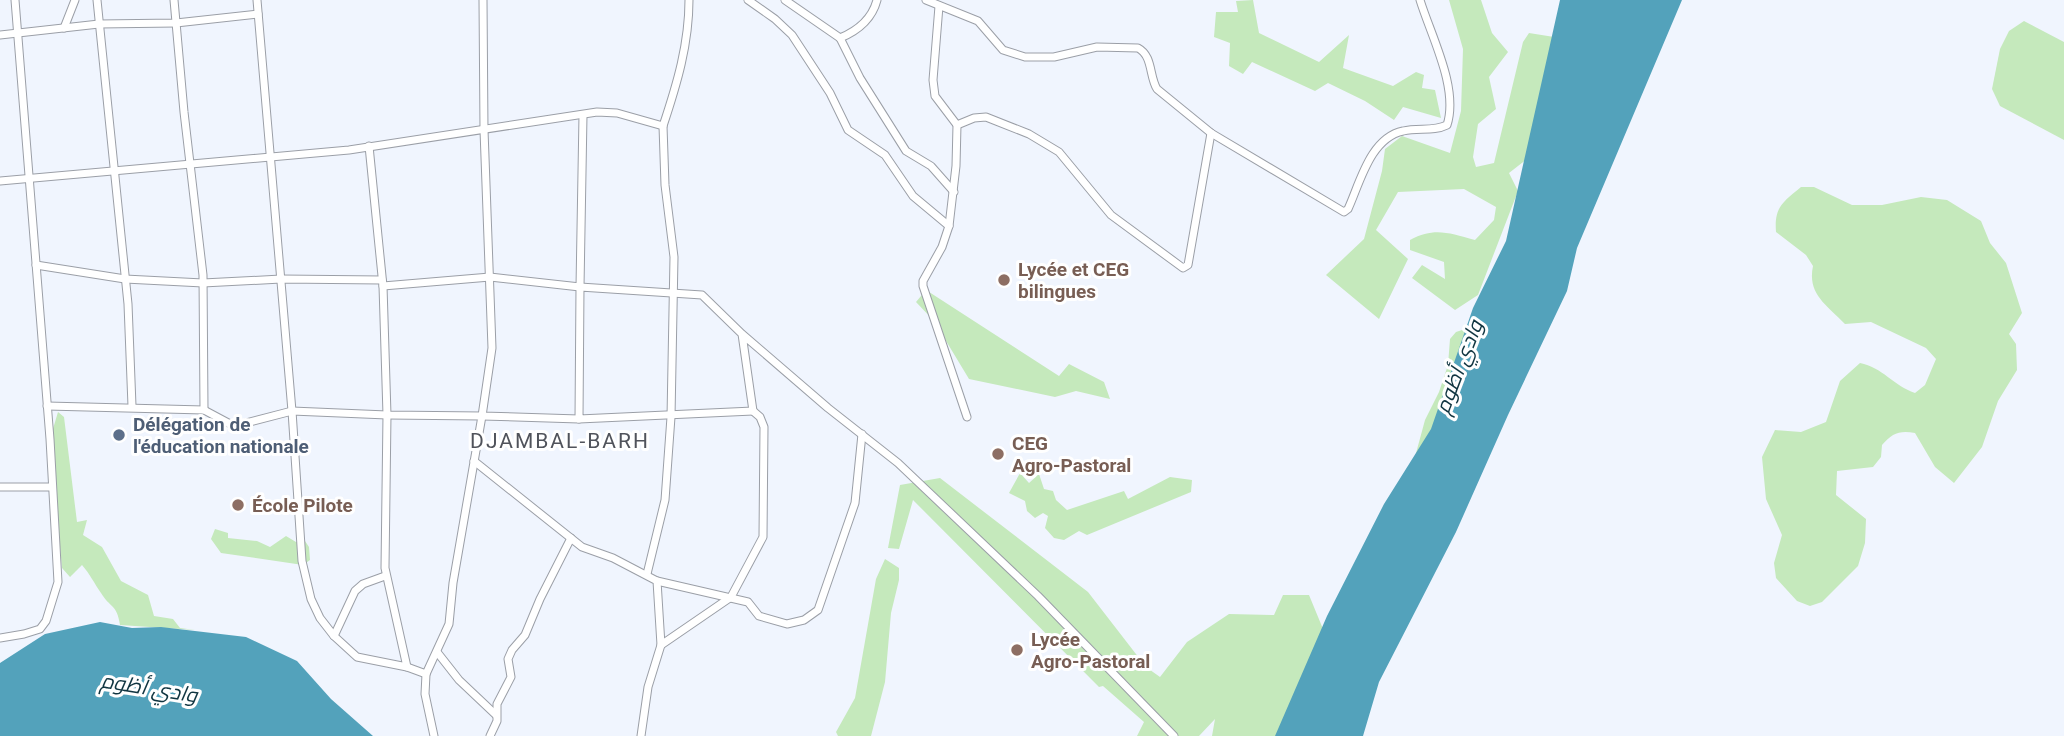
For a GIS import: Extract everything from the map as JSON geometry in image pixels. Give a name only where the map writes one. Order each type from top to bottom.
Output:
[{"type":"street","points":[[0,638],[40,629],[46,621],[57,590],[47,406],[15,0]]},
{"type":"street","points":[[64,28],[75,0]]},
{"type":"street","points":[[97,0],[125,279],[132,406]]},
{"type":"street","points":[[174,0],[203,283],[204,410]]},
{"type":"street","points":[[257,0],[302,561],[311,599],[320,618],[334,636],[357,657],[407,667],[426,674]]},
{"type":"street","points":[[434,736],[425,694],[426,674],[449,624],[453,583],[492,348],[484,130],[483,0]]},
{"type":"street","points":[[647,574],[665,500],[671,417],[674,257],[663,126],[680,73],[688,31],[689,0]]},
{"type":"street","points":[[748,0],[792,35],[830,93],[848,130],[885,155],[913,196],[949,226]]},
{"type":"street","points":[[785,0],[840,38],[860,79],[906,151],[931,166],[954,192]]},
{"type":"street","points":[[840,38],[855,32],[874,11],[877,0]]},
{"type":"street","points":[[926,0],[978,21],[1003,50],[1025,57],[1054,57],[1097,47],[1138,48],[1144,51],[1157,89],[1211,133],[1339,211],[1348,209],[1379,145],[1403,131],[1439,129],[1447,125],[1449,117],[1446,76],[1420,0]]},
{"type":"street","points":[[939,6],[933,80],[935,96],[957,125],[954,192],[949,226],[923,286],[967,417]]},
{"type":"street","points":[[0,35],[99,24],[176,23],[258,14]]},
{"type":"street","points":[[0,181],[369,146],[606,112],[663,126]]},
{"type":"street","points":[[579,419],[583,115]]},
{"type":"street","points":[[957,125],[974,118],[986,117],[1029,134],[1059,152],[1111,215],[1183,268],[1188,265],[1211,133]]},
{"type":"street","points":[[369,146],[383,283],[387,415],[385,576],[407,667]]},
{"type":"street","points":[[36,265],[125,279],[203,283],[281,279],[383,283],[490,277],[674,295],[698,294],[707,298],[742,334],[828,408],[898,463],[1038,596],[1174,736]]},
{"type":"street","points":[[661,645],[731,597],[763,537],[764,427],[760,417],[753,411],[742,334]]},
{"type":"street","points":[[47,406],[132,406],[204,410],[234,426],[292,411],[579,419],[671,417],[753,411]]},
{"type":"street","points":[[474,461],[582,547],[647,574],[657,581],[748,601],[759,616],[788,624],[804,620],[818,610],[855,502],[862,433]]},
{"type":"street","points":[[0,487],[52,487]]},
{"type":"street","points":[[490,736],[498,717],[497,704],[511,677],[508,659],[525,635],[570,538]]},
{"type":"street","points":[[334,636],[355,591],[362,584],[385,576]]},
{"type":"street","points":[[641,736],[648,687],[661,645],[657,581]]},
{"type":"street","points":[[437,652],[459,680],[498,717]]},
{"type":"green space","points":[[1253,0],[1259,33],[1319,62],[1349,35],[1343,68],[1393,86],[1416,72],[1424,75],[1422,88],[1435,90],[1441,118],[1403,107],[1394,120],[1365,101],[1328,83],[1315,91],[1252,62],[1243,74],[1229,66],[1230,43],[1214,37],[1216,12],[1238,12],[1236,1]]},
{"type":"green space","points":[[1449,0],[1481,0],[1492,33],[1508,52],[1489,77],[1496,109],[1478,124],[1473,157],[1476,167],[1494,163],[1523,42],[1529,33],[1573,40],[1532,155],[1509,173],[1518,191],[1478,295],[1455,310],[1412,278],[1422,265],[1445,279],[1444,262],[1410,250],[1410,240],[1434,232],[1475,240],[1494,220],[1496,207],[1464,189],[1398,192],[1376,230],[1408,259],[1379,319],[1326,275],[1364,239],[1385,149],[1402,136],[1450,153],[1461,111],[1463,49]]},
{"type":"green space","points":[[2024,21],[2064,42],[2064,140],[2000,106],[1992,89],[2000,49],[2009,31]]},
{"type":"green space","points":[[1801,187],[1814,187],[1852,205],[1882,205],[1921,197],[1947,200],[1981,221],[1990,243],[2006,263],[2022,313],[2009,334],[2016,344],[2017,370],[1998,401],[1982,447],[1954,483],[1935,467],[1915,433],[1910,432],[1897,433],[1886,441],[1882,445],[1881,457],[1873,467],[1837,471],[1836,495],[1866,519],[1865,543],[1858,566],[1822,602],[1810,606],[1797,601],[1776,578],[1774,563],[1782,535],[1766,499],[1762,457],[1775,430],[1801,432],[1826,422],[1840,381],[1860,363],[1875,368],[1915,393],[1925,385],[1936,359],[1926,348],[1871,322],[1845,324],[1825,305],[1816,292],[1812,276],[1813,266],[1806,255],[1776,232],[1778,211]]},
{"type":"green space","points":[[926,290],[1059,376],[1069,364],[1104,382],[1110,399],[1076,391],[1055,397],[969,379],[934,321],[916,302]]},
{"type":"green space","points":[[1474,326],[1463,386],[1412,468],[1425,420],[1439,392],[1448,365],[1450,339],[1456,332]]},
{"type":"green space","points":[[58,412],[64,417],[77,522],[87,520],[83,535],[102,547],[121,581],[148,595],[154,616],[173,619],[180,628],[195,630],[120,625],[115,610],[82,565],[70,577],[62,568],[50,439]]},
{"type":"green space","points":[[1020,473],[1029,483],[1039,474],[1044,489],[1053,491],[1056,500],[1067,510],[1124,491],[1128,499],[1170,477],[1192,480],[1191,492],[1087,535],[1079,531],[1064,540],[1054,538],[1045,528],[1048,516],[1043,513],[1035,518],[1027,511],[1025,501],[1009,493]]},
{"type":"green space","points":[[940,478],[1088,592],[1146,667],[1160,677],[1187,642],[1229,614],[1274,615],[1283,595],[1309,595],[1323,629],[1277,736],[1212,736],[1215,719],[1199,736],[1137,736],[1144,722],[1103,686],[1099,687],[913,500],[899,549],[888,548],[900,485]]},
{"type":"green space","points":[[215,529],[228,533],[228,538],[257,541],[270,547],[286,536],[296,542],[305,541],[309,547],[310,560],[303,565],[221,553],[211,539]]},
{"type":"green space","points":[[885,559],[899,568],[899,580],[891,613],[885,682],[871,736],[838,736],[836,732],[855,698],[876,579]]},
{"type":"water","name":"وادي أظوم","points":[[1560,0],[1682,0],[1577,248],[1567,291],[1456,532],[1379,682],[1363,736],[1275,736],[1327,616],[1384,504],[1431,429],[1473,308],[1506,241]]},
{"type":"water","name":"وادي أظوم","points":[[100,622],[132,628],[161,627],[246,637],[297,661],[331,699],[373,736],[0,736],[0,663],[45,634]]},
{"type":"place","name":"Lycée et CEG bilingues","points":[[1004,280]]},
{"type":"place","name":"Délégation de l'éducation nationale","points":[[119,435]]},
{"type":"place","name":"CEG Agro-Pastoral","points":[[998,454]]},
{"type":"place","name":"École Pilote","points":[[238,505]]},
{"type":"place","name":"Lycée Agro-Pastoral","points":[[1017,650]]},
{"type":"district","name":"DJAMBAL-BARH","points":[[560,441]]}]
